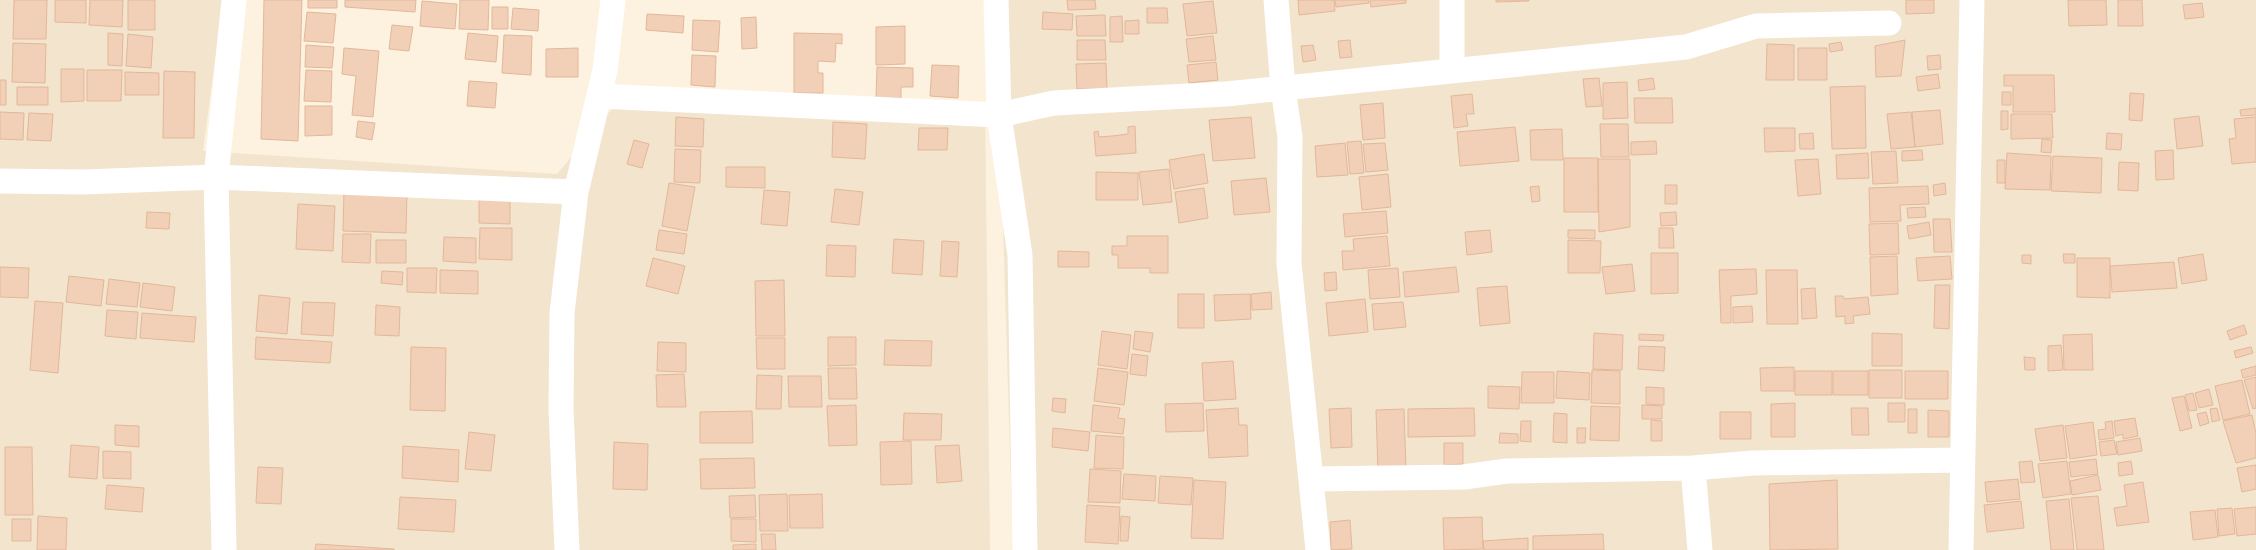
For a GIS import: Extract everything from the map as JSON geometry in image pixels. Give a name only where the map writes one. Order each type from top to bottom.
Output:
[{"type":"street","points":[[224,550],[216,177],[234,0]]},
{"type":"street","points":[[567,550],[561,409],[562,313],[576,192],[605,70],[613,0]]},
{"type":"street","points":[[996,0],[999,115],[1020,255],[1025,550]]},
{"type":"street","points":[[1276,0],[1283,88],[1290,137],[1289,263],[1318,550]]},
{"type":"street","points":[[1452,0],[1452,71]]},
{"type":"street","points":[[1961,550],[1972,0]]},
{"type":"street","points":[[599,96],[999,115],[1054,103],[1226,94],[1686,47],[1756,26],[1889,23]]},
{"type":"street","points":[[0,181],[83,182],[216,177],[576,192]]},
{"type":"street","points":[[1312,479],[1464,476],[1507,471],[1693,468],[1782,462],[1962,460]]},
{"type":"street","points":[[1693,468],[1700,550]]},
{"type":"shaded area","points":[[0,0],[223,0],[203,151],[557,174],[617,103],[985,102],[990,550],[0,550]]},
{"type":"shaded area","points":[[996,0],[2256,0],[2256,550],[1013,550]]},
{"type":"building","points":[[14,0],[47,0],[46,39],[13,39]]},
{"type":"building","points":[[55,0],[86,0],[86,23],[55,22]]},
{"type":"building","points":[[90,0],[123,0],[122,27],[89,25]]},
{"type":"building","points":[[128,0],[155,0],[155,30],[128,30]]},
{"type":"building","points":[[264,0],[302,0],[298,141],[261,139]]},
{"type":"building","points":[[308,0],[337,0],[337,8],[308,8]]},
{"type":"building","points":[[345,0],[416,0],[415,12],[345,7]]},
{"type":"building","points":[[460,0],[489,0],[488,30],[459,29]]},
{"type":"building","points":[[1067,0],[1095,0],[1096,9],[1068,10]]},
{"type":"building","points":[[1298,0],[1334,0],[1335,11],[1299,15]]},
{"type":"building","points":[[1335,0],[1368,0],[1369,3],[1336,7]]},
{"type":"building","points":[[1370,0],[1406,0],[1406,3],[1371,7]]},
{"type":"building","points":[[1496,0],[1529,0],[1529,1],[1496,2]]},
{"type":"building","points":[[1906,0],[1934,0],[1934,13],[1906,14]]},
{"type":"building","points":[[2068,0],[2106,0],[2107,25],[2069,26]]},
{"type":"building","points":[[2118,0],[2142,0],[2143,26],[2118,26]]},
{"type":"building","points":[[422,1],[457,4],[455,29],[420,26]]},
{"type":"building","points":[[1213,1],[1217,33],[1187,36],[1183,4]]},
{"type":"building","points":[[2202,3],[2204,17],[2185,19],[2183,5]]},
{"type":"building","points":[[492,7],[508,7],[508,29],[492,29]]},
{"type":"building","points":[[513,8],[539,10],[538,31],[511,29]]},
{"type":"building","points":[[1147,8],[1167,8],[1168,23],[1147,23]]},
{"type":"building","points":[[307,12],[336,14],[333,43],[304,41]]},
{"type":"building","points":[[1043,12],[1073,14],[1072,30],[1042,29]]},
{"type":"building","points":[[647,14],[684,16],[683,33],[646,30]]},
{"type":"building","points":[[1105,15],[1106,36],[1077,36],[1076,16]]},
{"type":"building","points":[[1122,16],[1123,42],[1110,42],[1110,17]]},
{"type":"building","points":[[756,17],[757,48],[742,49],[741,18]]},
{"type":"building","points":[[693,20],[720,21],[718,52],[692,50]]},
{"type":"building","points":[[1139,20],[1139,34],[1125,34],[1125,21]]},
{"type":"building","points":[[392,25],[413,27],[409,51],[389,49]]},
{"type":"building","points":[[905,26],[905,64],[876,65],[876,27]]},
{"type":"building","points":[[108,33],[123,34],[122,66],[108,65]]},
{"type":"building","points":[[468,33],[498,36],[496,62],[465,59]]},
{"type":"building","points":[[794,33],[842,34],[842,44],[836,43],[835,62],[818,61],[818,73],[823,73],[823,93],[794,93]]},
{"type":"building","points":[[128,34],[153,37],[151,68],[126,66]]},
{"type":"building","points":[[504,35],[532,36],[531,75],[502,73]]},
{"type":"building","points":[[1213,36],[1216,60],[1189,62],[1186,39]]},
{"type":"building","points":[[1077,40],[1105,40],[1106,60],[1077,60]]},
{"type":"building","points":[[1350,40],[1352,57],[1340,58],[1338,41]]},
{"type":"building","points":[[1905,40],[1901,76],[1876,77],[1875,46]]},
{"type":"building","points":[[1841,42],[1843,50],[1830,52],[1829,44]]},
{"type":"building","points":[[13,43],[46,44],[45,83],[12,82]]},
{"type":"building","points":[[1767,44],[1794,45],[1794,80],[1766,80]]},
{"type":"building","points":[[306,45],[334,47],[332,68],[305,67]]},
{"type":"building","points":[[1313,45],[1316,60],[1303,62],[1301,46]]},
{"type":"building","points":[[344,48],[379,51],[373,117],[352,115],[356,76],[342,74]]},
{"type":"building","points":[[578,48],[578,77],[546,77],[546,49]]},
{"type":"building","points":[[1798,48],[1827,48],[1827,80],[1798,80]]},
{"type":"building","points":[[692,55],[716,56],[715,87],[691,85]]},
{"type":"building","points":[[1940,55],[1941,69],[1928,70],[1927,56]]},
{"type":"building","points":[[1216,62],[1218,80],[1189,83],[1187,65]]},
{"type":"building","points":[[1106,63],[1107,89],[1077,89],[1076,64]]},
{"type":"building","points":[[932,65],[959,66],[958,98],[930,96]]},
{"type":"building","points":[[877,67],[913,68],[913,87],[901,87],[901,98],[876,98]]},
{"type":"building","points":[[61,69],[84,69],[84,101],[61,102]]},
{"type":"building","points":[[87,70],[122,70],[121,101],[87,101]]},
{"type":"building","points":[[306,70],[332,71],[331,102],[304,101]]},
{"type":"building","points":[[164,71],[195,72],[194,138],[163,138]]},
{"type":"building","points":[[125,72],[159,73],[159,95],[125,95]]},
{"type":"building","points":[[1938,74],[1940,88],[1918,91],[1916,77]]},
{"type":"building","points":[[2004,75],[2054,75],[2055,112],[2013,112],[2013,86],[2004,86]]},
{"type":"building","points":[[1599,78],[1602,106],[1586,107],[1583,79]]},
{"type":"building","points":[[1653,78],[1655,89],[1639,91],[1638,80]]},
{"type":"building","points":[[0,80],[6,80],[6,105],[0,105]]},
{"type":"building","points":[[469,81],[497,83],[495,108],[467,106]]},
{"type":"building","points":[[1627,82],[1628,118],[1603,119],[1603,83]]},
{"type":"building","points":[[1865,86],[1866,148],[1832,149],[1830,87]]},
{"type":"building","points":[[17,87],[48,87],[48,105],[17,105]]},
{"type":"building","points":[[2002,92],[2011,92],[2011,105],[2002,105]]},
{"type":"building","points":[[2130,93],[2144,94],[2142,121],[2129,120]]},
{"type":"building","points":[[1472,94],[1474,114],[1466,114],[1468,126],[1454,128],[1451,96]]},
{"type":"building","points":[[1634,98],[1672,98],[1673,123],[1635,123]]},
{"type":"building","points":[[1383,103],[1385,138],[1363,140],[1360,105]]},
{"type":"building","points":[[305,106],[332,106],[332,135],[305,136]]},
{"type":"building","points":[[2256,108],[2256,115],[2241,116],[2240,110]]},
{"type":"building","points":[[1940,110],[1943,144],[1915,147],[1912,112]]},
{"type":"building","points":[[2001,111],[2008,111],[2008,129],[2001,130]]},
{"type":"building","points":[[0,112],[24,113],[23,140],[0,139]]},
{"type":"building","points":[[1911,112],[1915,147],[1891,149],[1887,114]]},
{"type":"building","points":[[29,113],[53,114],[51,141],[27,140]]},
{"type":"building","points":[[2011,114],[2052,114],[2053,138],[2011,139]]},
{"type":"building","points":[[2199,116],[2203,146],[2177,149],[2174,119]]},
{"type":"building","points":[[676,117],[704,119],[703,147],[675,146]]},
{"type":"building","points":[[1251,117],[1255,158],[1213,161],[1209,120]]},
{"type":"building","points":[[2256,117],[2256,162],[2232,164],[2229,139],[2236,138],[2234,119]]},
{"type":"building","points":[[358,121],[375,123],[372,140],[356,137]]},
{"type":"building","points":[[833,122],[867,124],[865,159],[832,157]]},
{"type":"building","points":[[1600,124],[1628,124],[1629,157],[1601,157]]},
{"type":"building","points":[[1135,126],[1136,153],[1096,156],[1094,132],[1098,131],[1099,137],[1128,134],[1128,127]]},
{"type":"building","points":[[1515,127],[1519,161],[1460,166],[1457,132]]},
{"type":"building","points":[[919,128],[948,128],[947,150],[918,150]]},
{"type":"building","points":[[1764,128],[1795,128],[1795,151],[1765,152]]},
{"type":"building","points":[[1562,129],[1563,160],[1531,160],[1530,130]]},
{"type":"building","points":[[1813,133],[1814,149],[1800,149],[1799,134]]},
{"type":"building","points":[[2107,133],[2122,134],[2121,150],[2106,149]]},
{"type":"building","points":[[2042,139],[2052,140],[2051,153],[2041,152]]},
{"type":"building","points":[[634,140],[649,144],[642,168],[627,164]]},
{"type":"building","points":[[1361,141],[1364,173],[1350,174],[1347,142]]},
{"type":"building","points":[[1656,141],[1657,154],[1631,155],[1631,142]]},
{"type":"building","points":[[1345,143],[1348,175],[1317,177],[1315,146]]},
{"type":"building","points":[[1385,143],[1388,170],[1366,172],[1363,144]]},
{"type":"building","points":[[675,149],[701,150],[700,183],[674,182]]},
{"type":"building","points":[[1922,150],[1923,160],[1902,161],[1902,151]]},
{"type":"building","points":[[2173,150],[2174,179],[2156,180],[2155,151]]},
{"type":"building","points":[[1896,151],[1898,183],[1873,184],[1871,152]]},
{"type":"building","points":[[1868,153],[1869,178],[1837,179],[1836,155]]},
{"type":"building","points":[[2007,153],[2051,156],[2050,190],[2005,189]]},
{"type":"building","points":[[1204,154],[1208,183],[1174,189],[1169,160]]},
{"type":"building","points":[[2053,156],[2102,158],[2101,193],[2051,191]]},
{"type":"building","points":[[1564,158],[1598,158],[1598,212],[1564,212]]},
{"type":"building","points":[[1598,159],[1630,159],[1630,227],[1599,232]]},
{"type":"building","points":[[1818,159],[1821,194],[1798,196],[1795,160]]},
{"type":"building","points":[[1997,160],[2005,160],[2005,183],[1997,183]]},
{"type":"building","points":[[2119,162],[2139,163],[2138,191],[2118,190]]},
{"type":"building","points":[[726,167],[765,167],[765,188],[726,187]]},
{"type":"building","points":[[1169,169],[1172,202],[1143,205],[1139,172]]},
{"type":"building","points":[[1096,172],[1138,173],[1138,200],[1096,200]]},
{"type":"building","points":[[1388,174],[1391,207],[1362,210],[1359,177]]},
{"type":"building","points":[[1266,178],[1270,212],[1234,215],[1231,181]]},
{"type":"building","points":[[669,183],[695,187],[687,231],[662,226]]},
{"type":"building","points":[[1945,183],[1946,194],[1934,196],[1933,185]]},
{"type":"building","points":[[1665,185],[1677,185],[1677,204],[1665,204]]},
{"type":"building","points":[[1539,186],[1540,201],[1532,202],[1530,187]]},
{"type":"building","points":[[1928,186],[1929,204],[1900,205],[1901,221],[1870,222],[1869,188]]},
{"type":"building","points":[[1204,188],[1208,218],[1179,223],[1175,192]]},
{"type":"building","points":[[835,189],[863,192],[859,225],[831,222]]},
{"type":"building","points":[[764,190],[790,192],[787,226],[761,224]]},
{"type":"building","points":[[344,191],[407,193],[406,233],[343,231]]},
{"type":"building","points":[[479,192],[510,192],[510,224],[479,223]]},
{"type":"building","points":[[298,204],[335,206],[333,251],[296,249]]},
{"type":"building","points":[[1925,207],[1926,217],[1908,218],[1907,208]]},
{"type":"building","points":[[1386,211],[1388,233],[1345,237],[1343,214]]},
{"type":"building","points":[[147,212],[170,213],[169,229],[146,228]]},
{"type":"building","points":[[1676,212],[1677,225],[1661,226],[1660,213]]},
{"type":"building","points":[[1933,219],[1950,219],[1952,252],[1934,252]]},
{"type":"building","points":[[1929,222],[1931,235],[1909,239],[1907,226]]},
{"type":"building","points":[[1898,223],[1899,254],[1870,255],[1869,224]]},
{"type":"building","points":[[480,228],[512,228],[512,260],[479,259]]},
{"type":"building","points":[[1659,228],[1673,228],[1674,248],[1659,248]]},
{"type":"building","points":[[659,230],[687,234],[684,254],[656,250]]},
{"type":"building","points":[[1490,230],[1492,252],[1467,255],[1465,232]]},
{"type":"building","points":[[1568,230],[1595,230],[1595,239],[1568,238]]},
{"type":"building","points":[[343,234],[371,234],[370,263],[342,262]]},
{"type":"building","points":[[1127,236],[1168,236],[1168,273],[1150,273],[1150,268],[1118,268],[1118,255],[1112,255],[1112,246],[1127,246]]},
{"type":"building","points":[[1387,236],[1390,266],[1343,270],[1342,251],[1354,251],[1353,239]]},
{"type":"building","points":[[444,237],[476,238],[476,263],[443,261]]},
{"type":"building","points":[[894,239],[924,241],[922,275],[892,273]]},
{"type":"building","points":[[376,240],[406,240],[406,263],[376,263]]},
{"type":"building","points":[[1568,240],[1601,241],[1600,273],[1568,273]]},
{"type":"building","points":[[942,241],[959,242],[957,277],[940,276]]},
{"type":"building","points":[[827,245],[856,246],[855,277],[826,276]]},
{"type":"building","points":[[1058,251],[1089,252],[1089,267],[1058,267]]},
{"type":"building","points":[[1651,253],[1678,253],[1678,293],[1651,294]]},
{"type":"building","points":[[2063,254],[2075,254],[2075,263],[2064,263]]},
{"type":"building","points":[[2203,254],[2207,280],[2182,284],[2178,258]]},
{"type":"building","points":[[2022,255],[2031,255],[2031,264],[2022,263]]},
{"type":"building","points":[[1897,256],[1898,294],[1871,296],[1870,257]]},
{"type":"building","points":[[1950,256],[1952,279],[1918,281],[1916,258]]},
{"type":"building","points":[[653,258],[685,266],[678,294],[646,286]]},
{"type":"building","points":[[2077,258],[2110,258],[2110,298],[2077,297]]},
{"type":"building","points":[[2174,262],[2177,288],[2112,292],[2110,266]]},
{"type":"building","points":[[1632,264],[1635,291],[1606,294],[1602,267]]},
{"type":"building","points":[[0,267],[29,268],[28,298],[0,297]]},
{"type":"building","points":[[1456,267],[1459,292],[1405,297],[1403,272]]},
{"type":"building","points":[[407,268],[437,268],[436,293],[407,292]]},
{"type":"building","points":[[1398,268],[1400,297],[1370,299],[1368,270]]},
{"type":"building","points":[[1756,269],[1757,294],[1731,296],[1731,323],[1721,323],[1719,270]]},
{"type":"building","points":[[440,270],[478,271],[478,294],[440,293]]},
{"type":"building","points":[[1766,270],[1797,270],[1798,324],[1767,324]]},
{"type":"building","points":[[382,271],[403,272],[402,285],[381,283]]},
{"type":"building","points":[[1336,272],[1337,290],[1325,291],[1324,273]]},
{"type":"building","points":[[69,276],[104,280],[101,306],[66,302]]},
{"type":"building","points":[[109,279],[140,283],[137,307],[106,304]]},
{"type":"building","points":[[784,280],[785,336],[756,336],[755,281]]},
{"type":"building","points":[[143,283],[175,287],[172,311],[140,307]]},
{"type":"building","points":[[1935,285],[1950,285],[1949,329],[1934,328]]},
{"type":"building","points":[[1507,286],[1510,323],[1480,326],[1477,288]]},
{"type":"building","points":[[1815,288],[1817,318],[1802,319],[1801,289]]},
{"type":"building","points":[[1271,292],[1272,309],[1252,310],[1251,294]]},
{"type":"building","points":[[1178,294],[1204,294],[1204,328],[1178,328]]},
{"type":"building","points":[[1250,294],[1251,319],[1215,321],[1214,295]]},
{"type":"building","points":[[259,295],[290,298],[287,334],[256,331]]},
{"type":"building","points":[[1835,296],[1843,296],[1844,299],[1868,297],[1870,314],[1853,316],[1854,323],[1845,324],[1845,316],[1836,317]]},
{"type":"building","points":[[1365,299],[1368,332],[1329,336],[1326,303]]},
{"type":"building","points":[[35,301],[63,303],[58,373],[30,370]]},
{"type":"building","points":[[303,302],[335,303],[333,336],[301,334]]},
{"type":"building","points":[[1403,302],[1406,327],[1374,330],[1372,304]]},
{"type":"building","points":[[376,305],[400,307],[399,336],[375,335]]},
{"type":"building","points":[[1752,306],[1753,322],[1733,323],[1733,307]]},
{"type":"building","points":[[107,310],[138,312],[136,339],[105,336]]},
{"type":"building","points":[[142,313],[196,317],[194,342],[140,338]]},
{"type":"building","points":[[2244,325],[2247,334],[2230,340],[2227,331]]},
{"type":"building","points":[[1102,331],[1131,335],[1127,369],[1098,365]]},
{"type":"building","points":[[1135,331],[1153,333],[1150,352],[1133,349]]},
{"type":"building","points":[[1594,333],[1623,335],[1622,370],[1593,369]]},
{"type":"building","points":[[1872,333],[1902,334],[1902,366],[1872,366]]},
{"type":"building","points":[[1639,334],[1664,335],[1663,341],[1639,340]]},
{"type":"building","points":[[2092,334],[2093,370],[2064,370],[2063,335]]},
{"type":"building","points":[[256,337],[332,342],[330,363],[255,359]]},
{"type":"building","points":[[828,337],[856,337],[856,365],[828,366]]},
{"type":"building","points":[[756,338],[785,338],[785,369],[757,369]]},
{"type":"building","points":[[885,340],[932,341],[931,366],[884,365]]},
{"type":"building","points":[[658,342],[686,343],[686,372],[657,371]]},
{"type":"building","points":[[2061,345],[2063,370],[2048,371],[2048,346]]},
{"type":"building","points":[[1639,346],[1665,347],[1664,371],[1638,369]]},
{"type":"building","points":[[411,347],[446,348],[445,411],[410,410]]},
{"type":"building","points":[[2251,347],[2253,353],[2236,358],[2234,351]]},
{"type":"building","points":[[1132,354],[1148,356],[1146,376],[1130,374]]},
{"type":"building","points":[[2024,357],[2035,358],[2035,370],[2025,370]]},
{"type":"building","points":[[1233,361],[1236,399],[1204,401],[1202,363]]},
{"type":"building","points":[[2256,366],[2256,375],[2243,378],[2241,370]]},
{"type":"building","points":[[1794,367],[1794,391],[1761,391],[1760,368]]},
{"type":"building","points":[[828,368],[856,368],[857,399],[829,399]]},
{"type":"building","points":[[1098,368],[1128,372],[1124,405],[1094,401]]},
{"type":"building","points":[[1592,370],[1620,371],[1620,404],[1591,403]]},
{"type":"building","points":[[1869,370],[1902,370],[1902,398],[1869,398]]},
{"type":"building","points":[[1557,371],[1590,373],[1589,400],[1556,398]]},
{"type":"building","points":[[1795,371],[1832,371],[1832,395],[1795,395]]},
{"type":"building","points":[[1833,371],[1868,371],[1868,395],[1833,395]]},
{"type":"building","points":[[1905,371],[1948,371],[1948,399],[1905,399]]},
{"type":"building","points":[[1522,372],[1554,372],[1554,403],[1521,403]]},
{"type":"building","points":[[684,374],[686,407],[657,407],[656,375]]},
{"type":"building","points":[[757,375],[782,376],[781,409],[756,409]]},
{"type":"building","points":[[788,376],[821,376],[822,407],[789,407]]},
{"type":"building","points":[[2256,377],[2256,408],[2253,409],[2244,380]]},
{"type":"building","points":[[2242,380],[2250,414],[2223,420],[2215,386]]},
{"type":"building","points":[[1488,386],[1520,387],[1519,409],[1488,408]]},
{"type":"building","points":[[1646,387],[1664,388],[1664,405],[1646,404]]},
{"type":"building","points":[[2209,389],[2213,405],[2199,408],[2195,393]]},
{"type":"building","points":[[2193,393],[2197,410],[2189,411],[2185,395]]},
{"type":"building","points":[[2184,396],[2192,428],[2180,431],[2172,398]]},
{"type":"building","points":[[1053,398],[1066,399],[1065,413],[1052,411]]},
{"type":"building","points":[[1203,403],[1204,431],[1166,432],[1165,404]]},
{"type":"building","points":[[1795,403],[1795,437],[1771,437],[1771,404]]},
{"type":"building","points":[[1888,403],[1905,403],[1905,422],[1888,422]]},
{"type":"building","points":[[856,405],[857,445],[829,446],[827,406]]},
{"type":"building","points":[[1093,405],[1120,408],[1118,418],[1125,419],[1123,434],[1091,431]]},
{"type":"building","points":[[1642,405],[1662,406],[1662,419],[1642,419]]},
{"type":"building","points":[[1591,406],[1620,407],[1619,441],[1590,440]]},
{"type":"building","points":[[1238,408],[1239,425],[1247,425],[1248,456],[1209,458],[1206,410]]},
{"type":"building","points":[[1351,408],[1352,447],[1331,448],[1329,409]]},
{"type":"building","points":[[1474,408],[1475,436],[1408,437],[1408,409]]},
{"type":"building","points":[[1851,408],[1868,408],[1869,435],[1852,435]]},
{"type":"building","points":[[2217,408],[2220,420],[2212,422],[2210,409]]},
{"type":"building","points":[[1404,409],[1406,470],[1378,471],[1376,410]]},
{"type":"building","points":[[1908,409],[1917,409],[1917,433],[1908,433]]},
{"type":"building","points":[[1928,410],[1949,411],[1949,437],[1928,437]]},
{"type":"building","points":[[752,411],[753,443],[700,443],[700,412]]},
{"type":"building","points":[[1720,412],[1751,412],[1751,439],[1720,439]]},
{"type":"building","points":[[2206,412],[2209,423],[2200,426],[2197,414]]},
{"type":"building","points":[[904,413],[942,414],[941,440],[903,440]]},
{"type":"building","points":[[1554,413],[1567,414],[1567,443],[1553,442]]},
{"type":"building","points":[[2252,415],[2256,434],[2256,458],[2236,463],[2223,421]]},
{"type":"building","points":[[2135,418],[2138,436],[2123,439],[2123,434],[2116,436],[2114,421]]},
{"type":"building","points":[[1651,420],[1662,421],[1662,441],[1651,441]]},
{"type":"building","points":[[1521,421],[1531,421],[1531,442],[1520,441]]},
{"type":"building","points":[[2112,421],[2114,438],[2099,440],[2098,430],[2106,429],[2105,422]]},
{"type":"building","points":[[2093,422],[2097,455],[2070,459],[2065,426]]},
{"type":"building","points":[[115,425],[139,426],[139,447],[115,445]]},
{"type":"building","points":[[2063,425],[2067,458],[2040,461],[2035,429]]},
{"type":"building","points":[[1053,428],[1090,432],[1088,451],[1052,447]]},
{"type":"building","points":[[1577,428],[1586,428],[1585,443],[1577,443]]},
{"type":"building","points":[[469,432],[495,435],[491,471],[465,469]]},
{"type":"building","points":[[1500,433],[1518,434],[1518,443],[1499,443]]},
{"type":"building","points":[[1096,435],[1124,437],[1123,469],[1094,468]]},
{"type":"building","points":[[2140,438],[2142,451],[2118,455],[2116,442]]},
{"type":"building","points":[[2114,440],[2117,454],[2101,456],[2099,442]]},
{"type":"building","points":[[911,441],[912,484],[881,485],[880,442]]},
{"type":"building","points":[[614,442],[648,444],[647,490],[613,489]]},
{"type":"building","points":[[1444,443],[1463,443],[1463,464],[1444,465]]},
{"type":"building","points":[[71,445],[99,447],[97,479],[69,477]]},
{"type":"building","points":[[959,445],[962,481],[937,483],[935,446]]},
{"type":"building","points":[[403,446],[459,450],[458,482],[402,478]]},
{"type":"building","points":[[5,447],[32,447],[33,515],[5,515]]},
{"type":"building","points":[[103,451],[131,452],[131,479],[103,478]]},
{"type":"building","points":[[754,458],[755,488],[701,489],[700,459]]},
{"type":"building","points":[[2096,459],[2098,474],[2071,477],[2069,462]]},
{"type":"building","points":[[2032,461],[2035,482],[2021,483],[2019,462]]},
{"type":"building","points":[[2067,461],[2071,494],[2043,498],[2038,464]]},
{"type":"building","points":[[2131,461],[2133,474],[2119,476],[2118,463]]},
{"type":"building","points":[[2256,465],[2256,489],[2242,492],[2237,468]]},
{"type":"building","points":[[258,467],[283,468],[281,504],[256,503]]},
{"type":"building","points":[[1090,469],[1121,471],[1120,503],[1088,502]]},
{"type":"building","points":[[1124,474],[1156,476],[1155,501],[1122,499]]},
{"type":"building","points":[[2098,475],[2101,490],[2072,495],[2070,481]]},
{"type":"building","points":[[1160,476],[1193,478],[1191,505],[1158,503]]},
{"type":"building","points":[[2018,479],[2020,499],[1987,502],[1985,482]]},
{"type":"building","points":[[1194,480],[1226,482],[1223,539],[1191,538]]},
{"type":"building","points":[[1837,480],[1838,549],[1770,550],[1769,484]]},
{"type":"building","points":[[2143,482],[2149,522],[2117,526],[2114,508],[2127,506],[2124,485]]},
{"type":"building","points":[[107,485],[144,488],[142,512],[105,509]]},
{"type":"building","points":[[787,494],[788,531],[760,531],[759,495]]},
{"type":"building","points":[[822,494],[823,528],[790,528],[789,495]]},
{"type":"building","points":[[755,495],[756,517],[730,518],[729,496]]},
{"type":"building","points":[[2098,496],[2104,550],[2077,550],[2071,498]]},
{"type":"building","points":[[400,497],[456,500],[454,532],[398,529]]},
{"type":"building","points":[[2069,499],[2074,550],[2051,550],[2046,501]]},
{"type":"building","points":[[2021,501],[2024,528],[1987,532],[1984,505]]},
{"type":"building","points":[[1087,505],[1120,507],[1118,544],[1085,542]]},
{"type":"building","points":[[2256,507],[2256,534],[2237,536],[2234,509]]},
{"type":"building","points":[[2232,508],[2235,534],[2219,536],[2217,509]]},
{"type":"building","points":[[2215,510],[2218,537],[2193,540],[2190,512]]},
{"type":"building","points":[[38,516],[67,518],[66,550],[37,550]]},
{"type":"building","points":[[1121,516],[1130,517],[1128,541],[1120,541]]},
{"type":"building","points":[[1482,517],[1483,549],[1444,550],[1443,518]]},
{"type":"building","points":[[12,519],[31,519],[31,541],[12,541]]},
{"type":"building","points":[[731,519],[756,519],[756,542],[731,541]]},
{"type":"building","points":[[1350,520],[1352,549],[1331,550],[1330,522]]},
{"type":"building","points":[[761,534],[775,534],[776,550],[762,550]]},
{"type":"building","points":[[1603,534],[1604,550],[1533,550],[1533,536]]},
{"type":"building","points":[[1528,538],[1528,550],[1484,550],[1483,541]]},
{"type":"building","points":[[316,544],[394,549],[394,550],[315,550]]},
{"type":"building","points":[[756,544],[756,550],[733,550],[733,545]]}]
